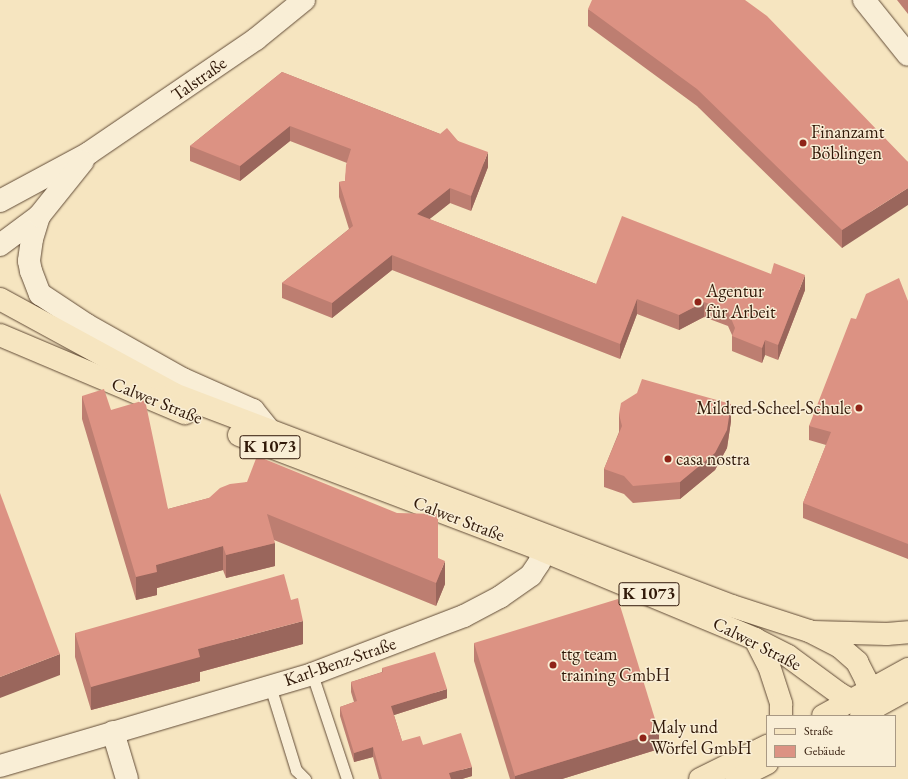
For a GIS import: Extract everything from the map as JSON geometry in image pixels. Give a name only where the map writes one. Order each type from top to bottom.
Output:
[{"type":"main road","name":"Calwer Straße","points":[[0,299],[174,394],[718,600],[809,632],[840,648],[857,662],[866,680],[863,704],[788,656],[754,639],[544,551],[218,427],[0,335]]},
{"type":"main road","name":"K 1073","points":[[809,632],[887,634],[908,632]]},
{"type":"main road","points":[[754,639],[769,666],[781,704],[781,715]]},
{"type":"main road","points":[[863,704],[908,669]]},
{"type":"main road","points":[[826,715],[908,689]]},
{"type":"main road","points":[[700,779],[766,746]]},
{"type":"main road","points":[[736,779],[766,764]]},
{"type":"street","name":"Talstraße","points":[[0,201],[89,154],[256,39],[304,0]]},
{"type":"street","points":[[864,0],[908,56]]},
{"type":"street","name":"Talstraße","points":[[0,244],[39,216],[89,154]]},
{"type":"street","name":"Talstraße","points":[[31,271],[29,261],[32,239],[39,216]]},
{"type":"street","name":"Calwer Straße","points":[[31,271],[40,294],[87,325],[183,379],[253,410],[269,430]]},
{"type":"street","name":"Karl-Benz-Straße","points":[[0,766],[312,674],[464,616],[500,597],[531,575],[539,563],[544,551]]},
{"type":"street","points":[[112,732],[127,779]]},
{"type":"lane","points":[[312,674],[347,779]]},
{"type":"lane","points":[[270,686],[296,770],[305,779]]},
{"type":"building","name":"Finanzamt Böblingen","points":[[592,0],[745,0],[767,16],[908,162],[908,188],[842,230],[697,89],[588,9]]},
{"type":"building","points":[[282,72],[440,134],[447,128],[458,141],[488,152],[471,196],[450,188],[417,214],[596,284],[622,216],[771,274],[774,263],[805,275],[778,345],[765,340],[762,348],[732,336],[735,328],[728,311],[704,302],[679,315],[637,299],[620,344],[392,255],[332,303],[282,283],[353,226],[339,182],[345,181],[346,165],[351,149],[290,126],[240,166],[190,146]]},
{"type":"building","points":[[899,278],[908,301],[908,544],[803,503],[831,432],[809,426],[851,318],[856,319],[866,294]]},
{"type":"building","name":"casa nostra","points":[[642,379],[731,404],[727,430],[715,453],[680,482],[633,486],[624,476],[604,469],[622,426],[619,414],[621,403],[637,393]]},
{"type":"building","points":[[104,389],[111,410],[145,400],[168,509],[209,498],[220,488],[230,484],[247,482],[257,456],[397,513],[438,514],[438,558],[445,561],[436,583],[267,514],[275,543],[226,555],[223,546],[156,565],[157,572],[136,577],[82,396]]},
{"type":"building","points":[[0,493],[60,654],[0,677]]},
{"type":"building","points":[[284,574],[291,600],[298,598],[303,621],[198,649],[200,657],[91,687],[75,633]]},
{"type":"building","points":[[618,599],[659,732],[515,776],[474,643]]},
{"type":"building","points":[[435,652],[447,689],[391,706],[402,741],[420,736],[423,745],[461,733],[472,767],[449,773],[451,779],[382,779],[373,747],[354,753],[340,707],[357,701],[351,682],[383,672],[382,668]]},
{"type":"place","name":"Finanzamt Böblingen","points":[[803,143]]},
{"type":"place","name":"Agentur für Arbeit","points":[[698,302]]},
{"type":"place","name":"Mildred-Scheel-Schule","points":[[859,408]]},
{"type":"place","name":"casa nostra","points":[[668,459]]},
{"type":"place","name":"ttg team training GmbH","points":[[553,665]]},
{"type":"place","name":"Maly und Wörfel GmbH","points":[[643,738]]}]
